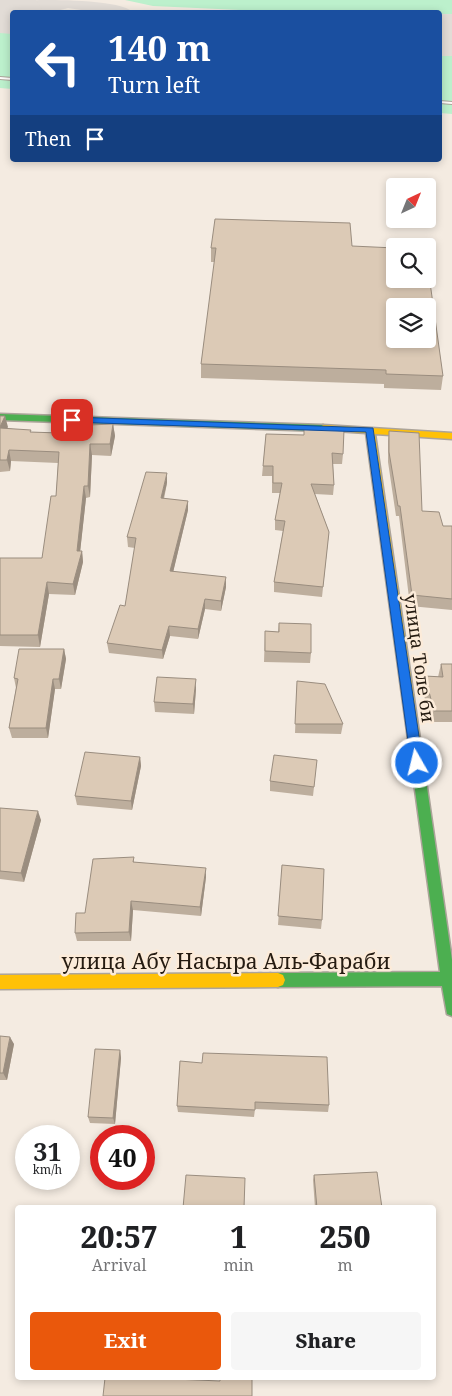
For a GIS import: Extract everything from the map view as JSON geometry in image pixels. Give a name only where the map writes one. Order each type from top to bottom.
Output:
[{"type":"street","points":[[0,417],[370,430],[452,436]]},
{"type":"street","name":"улица Толе би","points":[[370,430],[450,979],[452,1009]]},
{"type":"street","name":"улица Абу Насыра Аль-Фараби","points":[[0,982],[450,979]]},
{"type":"green space","points":[[125,0],[452,0],[452,20],[442,20],[442,10],[240,10],[153,6]]},
{"type":"green space","points":[[0,25],[10,26],[10,89],[0,88]]},
{"type":"green space","points":[[442,47],[452,47],[452,114],[442,113]]},
{"type":"building","points":[[215,219],[350,223],[352,246],[386,248],[386,288],[431,288],[432,298],[386,298],[386,348],[436,348],[436,326],[443,376],[386,374],[386,370],[201,364],[216,248],[211,248]]},
{"type":"building","points":[[0,416],[5,416],[0,427]]},
{"type":"building","points":[[113,424],[110,444],[90,444],[88,486],[84,486],[77,551],[82,551],[73,584],[47,582],[38,635],[0,635],[0,558],[42,558],[51,496],[56,496],[59,452],[9,450],[7,460],[0,460],[0,428],[31,430],[30,432],[87,434],[89,425]]},
{"type":"building","points":[[304,428],[344,430],[343,454],[332,453],[334,485],[311,484],[329,532],[323,587],[274,582],[285,521],[275,520],[282,483],[273,483],[273,466],[263,466],[266,434],[304,435]]},
{"type":"building","points":[[389,431],[419,433],[422,511],[439,512],[443,526],[452,526],[452,599],[412,595],[400,506],[398,506],[389,452]]},
{"type":"building","points":[[146,472],[167,473],[161,498],[188,501],[170,571],[226,577],[221,601],[205,599],[198,629],[169,626],[162,650],[107,643],[120,605],[125,606],[136,538],[127,537]]},
{"type":"building","points":[[279,623],[311,624],[311,653],[265,651],[265,631],[279,632]]},
{"type":"building","points":[[19,649],[64,649],[59,679],[53,679],[46,728],[9,728],[18,679],[14,678]]},
{"type":"building","points":[[441,664],[452,664],[452,711],[434,711],[425,676],[443,677]]},
{"type":"building","points":[[157,677],[196,679],[193,704],[154,702]]},
{"type":"building","points":[[297,681],[325,684],[343,724],[295,724]]},
{"type":"building","points":[[85,752],[140,757],[131,801],[75,796]]},
{"type":"building","points":[[274,755],[317,760],[314,787],[270,781]]},
{"type":"building","points":[[0,808],[38,811],[21,873],[0,871]]},
{"type":"building","points":[[134,857],[133,862],[206,868],[200,907],[131,901],[129,932],[75,933],[76,913],[85,913],[93,859]]},
{"type":"building","points":[[282,865],[324,869],[322,920],[278,916]]},
{"type":"building","points":[[0,1036],[10,1037],[3,1073],[0,1073]]},
{"type":"building","points":[[95,1049],[120,1050],[113,1118],[88,1117]]},
{"type":"building","points":[[203,1053],[327,1057],[329,1105],[255,1102],[255,1110],[177,1106],[180,1061],[202,1063]]},
{"type":"building","points":[[377,1172],[382,1205],[317,1205],[314,1175]]},
{"type":"building","points":[[186,1175],[245,1178],[244,1205],[183,1205]]},
{"type":"building","points":[[105,1380],[252,1380],[252,1396],[103,1396]]},
{"type":"taxiway","points":[[28,10],[66,0]]},
{"type":"taxiway","points":[[67,0],[115,10]]},
{"type":"taxiway","points":[[0,13],[10,12]]},
{"type":"runway","points":[[0,13],[10,14]]},
{"type":"runway","points":[[442,35],[452,35]]},
{"type":"traffic: fast","points":[[0,417],[323,428]]},
{"type":"traffic: fast","points":[[414,739],[452,1009]]},
{"type":"traffic: fast","points":[[278,980],[452,979]]},
{"type":"traffic: slow","points":[[323,428],[452,436]]},
{"type":"traffic: slow","points":[[370,430],[414,739]]},
{"type":"traffic: slow","points":[[0,982],[278,980]]},
{"type":"route","points":[[72,420],[370,430],[417,763]]}]
